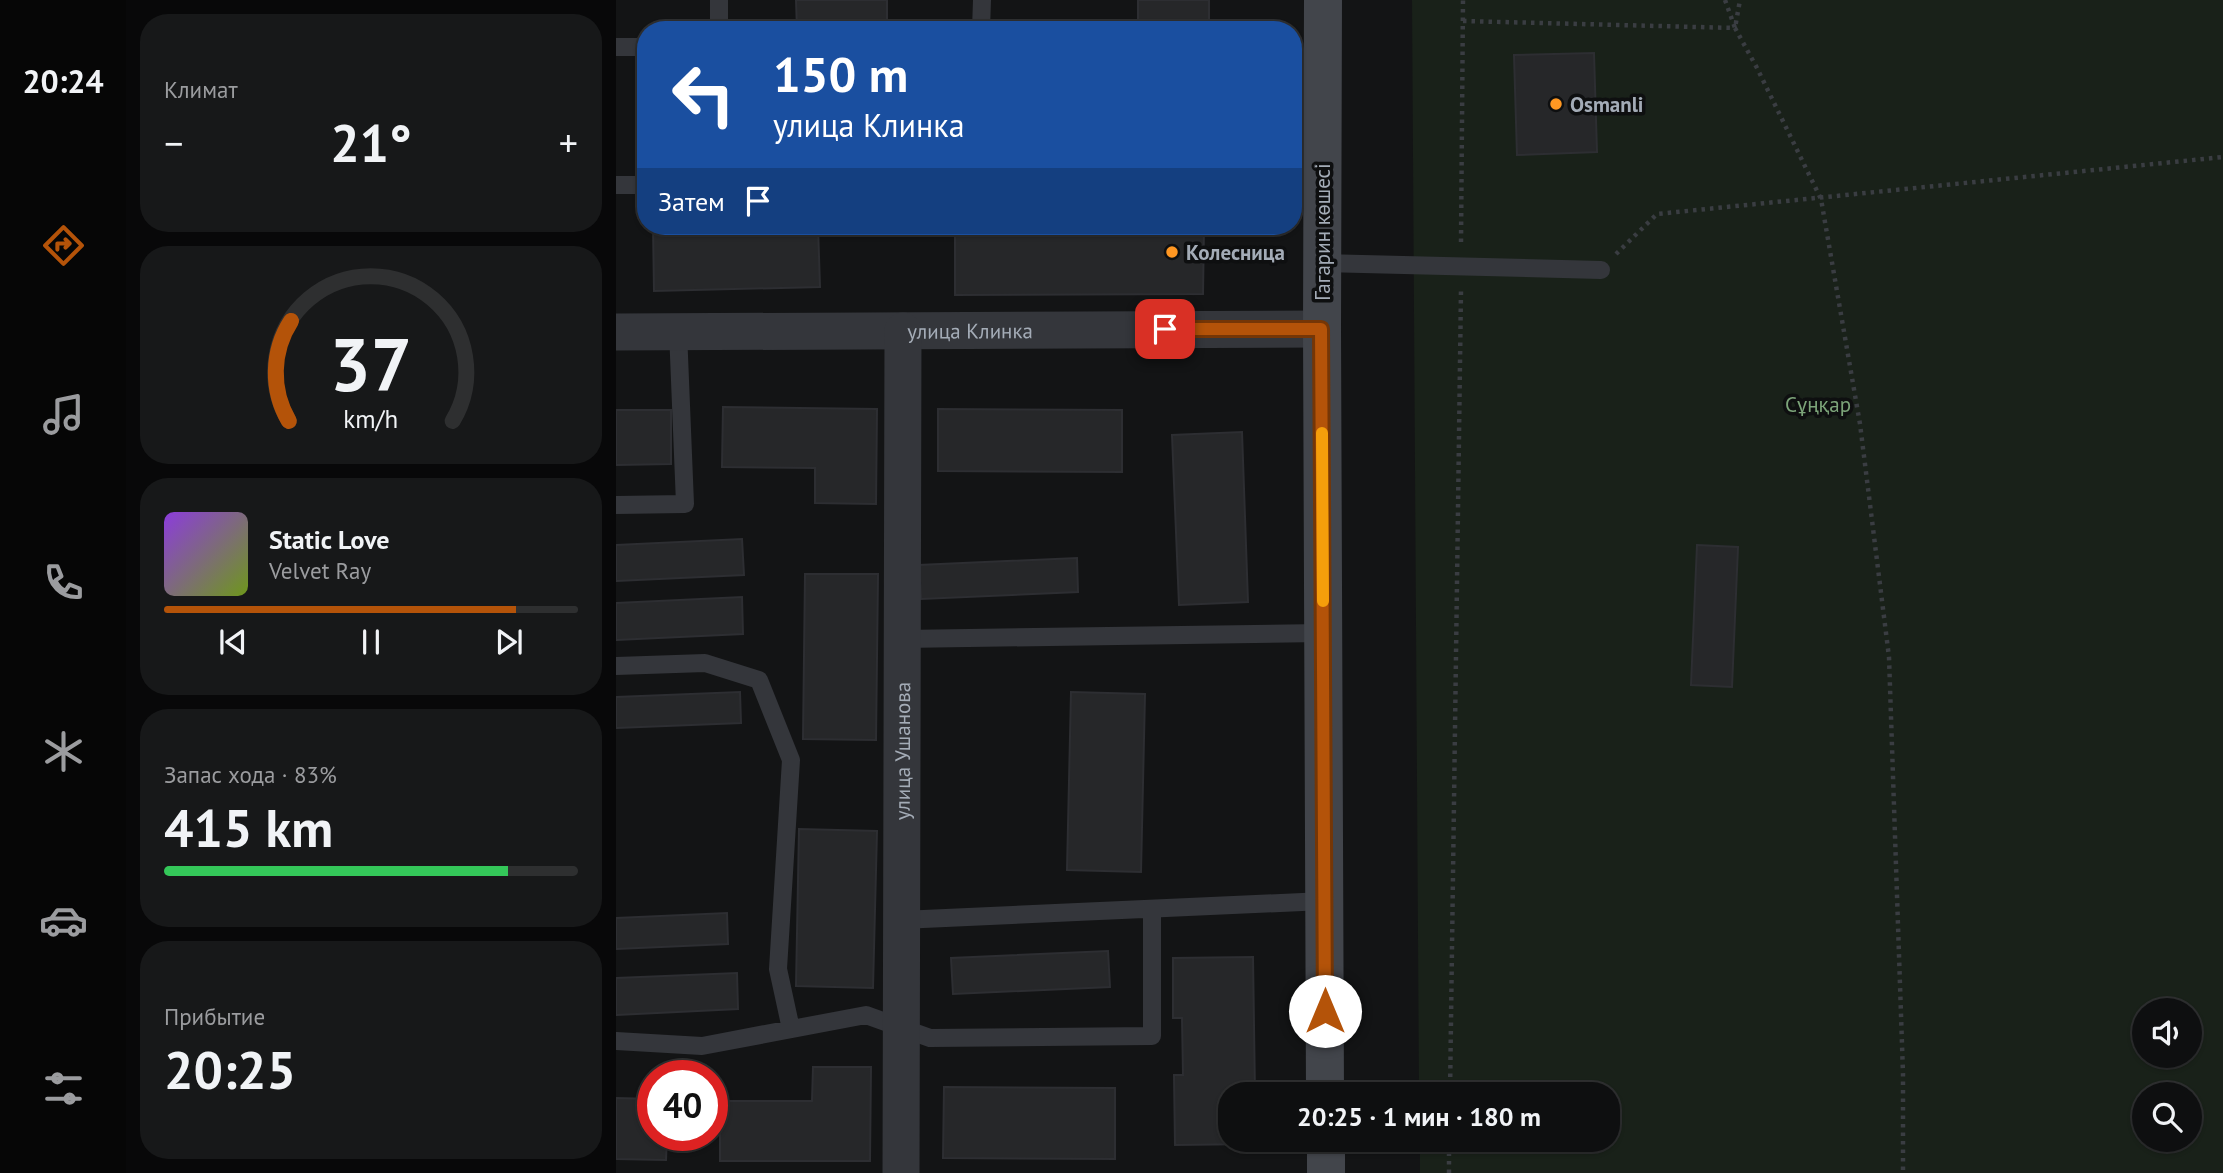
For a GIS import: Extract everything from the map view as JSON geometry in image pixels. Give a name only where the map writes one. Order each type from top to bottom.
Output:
[{"type":"street","name":"Гагарин көшесі","points":[[1323,0],[1308,196],[1322,263],[1325,1082]]},
{"type":"street","name":"улица Клинка","points":[[616,331],[1321,329]]},
{"type":"street","name":"улица Ушанова","points":[[901,1173],[903,331]]},
{"type":"street","points":[[1326,1152],[1326,1173]]},
{"type":"lane","points":[[719,0],[719,21]]},
{"type":"lane","points":[[981,21],[982,0]]},
{"type":"lane","points":[[616,47],[637,47]]},
{"type":"lane","points":[[616,185],[637,185]]},
{"type":"lane","points":[[1322,263],[1601,270]]},
{"type":"lane","points":[[616,505],[685,504],[678,331]]},
{"type":"lane","points":[[902,639],[1323,633]]},
{"type":"lane","points":[[616,666],[705,663],[759,680],[791,760],[778,969],[791,1029]]},
{"type":"lane","points":[[901,920],[1324,901]]},
{"type":"lane","points":[[616,1041],[702,1046],[866,1015],[930,1038],[1152,1036],[1152,909]]},
{"type":"path","points":[[1725,0],[1735,28],[1821,198],[1860,424],[1889,657],[1903,1074],[1903,1173]]},
{"type":"path","points":[[1735,28],[1740,0]]},
{"type":"path","points":[[1450,1082],[1464,1]]},
{"type":"path","points":[[1463,21],[1735,28]]},
{"type":"path","points":[[1601,270],[1657,214],[2223,157]]},
{"type":"path","points":[[1449,1152],[1449,1173]]},
{"type":"green space","name":"Сұңқар","points":[[1412,0],[2223,0],[2223,1173],[1420,1173],[1420,1152],[1620,1152],[1620,1082],[1419,1082]]},
{"type":"building","points":[[796,0],[887,0],[887,21],[797,21]]},
{"type":"building","points":[[1138,0],[1209,0],[1209,20],[1138,20]]},
{"type":"building","name":"Osmanli","points":[[1594,53],[1597,152],[1517,155],[1514,55]]},
{"type":"building","points":[[653,235],[818,235],[820,287],[654,291]]},
{"type":"building","points":[[955,235],[1204,235],[1203,294],[955,295]]},
{"type":"building","points":[[723,407],[877,409],[876,504],[815,503],[815,468],[722,467]]},
{"type":"building","points":[[938,409],[1122,410],[1122,472],[938,471]]},
{"type":"building","points":[[616,410],[671,410],[671,464],[616,465]]},
{"type":"building","points":[[1242,432],[1248,602],[1179,605],[1172,435]]},
{"type":"building","points":[[742,539],[744,575],[616,581],[616,545]]},
{"type":"building","points":[[1697,545],[1738,547],[1732,687],[1691,685]]},
{"type":"building","points":[[1077,558],[1078,592],[921,599],[919,565]]},
{"type":"building","points":[[805,574],[878,574],[876,740],[803,739]]},
{"type":"building","points":[[742,597],[743,634],[616,640],[616,603]]},
{"type":"building","points":[[740,692],[741,723],[616,728],[616,697]]},
{"type":"building","points":[[1071,692],[1145,694],[1141,872],[1067,870]]},
{"type":"building","points":[[799,829],[877,831],[873,988],[796,986]]},
{"type":"building","points":[[727,913],[728,944],[616,949],[616,918]]},
{"type":"building","points":[[1108,951],[1110,987],[953,994],[951,958]]},
{"type":"building","points":[[1253,957],[1255,1082],[1218,1082],[1218,1144],[1175,1145],[1174,1075],[1183,1075],[1182,1018],[1173,1018],[1173,958]]},
{"type":"building","points":[[737,973],[738,1009],[616,1015],[616,978]]},
{"type":"building","points":[[813,1067],[871,1067],[870,1161],[720,1161],[720,1151],[728,1151],[728,1101],[812,1101]]},
{"type":"building","points":[[944,1087],[1115,1088],[1115,1159],[943,1158]]},
{"type":"building","points":[[616,1098],[637,1099],[637,1151],[666,1151],[666,1160],[616,1159]]},
{"type":"slow traffic","points":[[1322,433],[1323,601]]},
{"type":"place","name":"Osmanli","points":[[1556,104]]},
{"type":"place","name":"Колесница","points":[[1172,252]]},
{"type":"route","points":[[1165,329],[1321,329],[1325,1011]]}]
